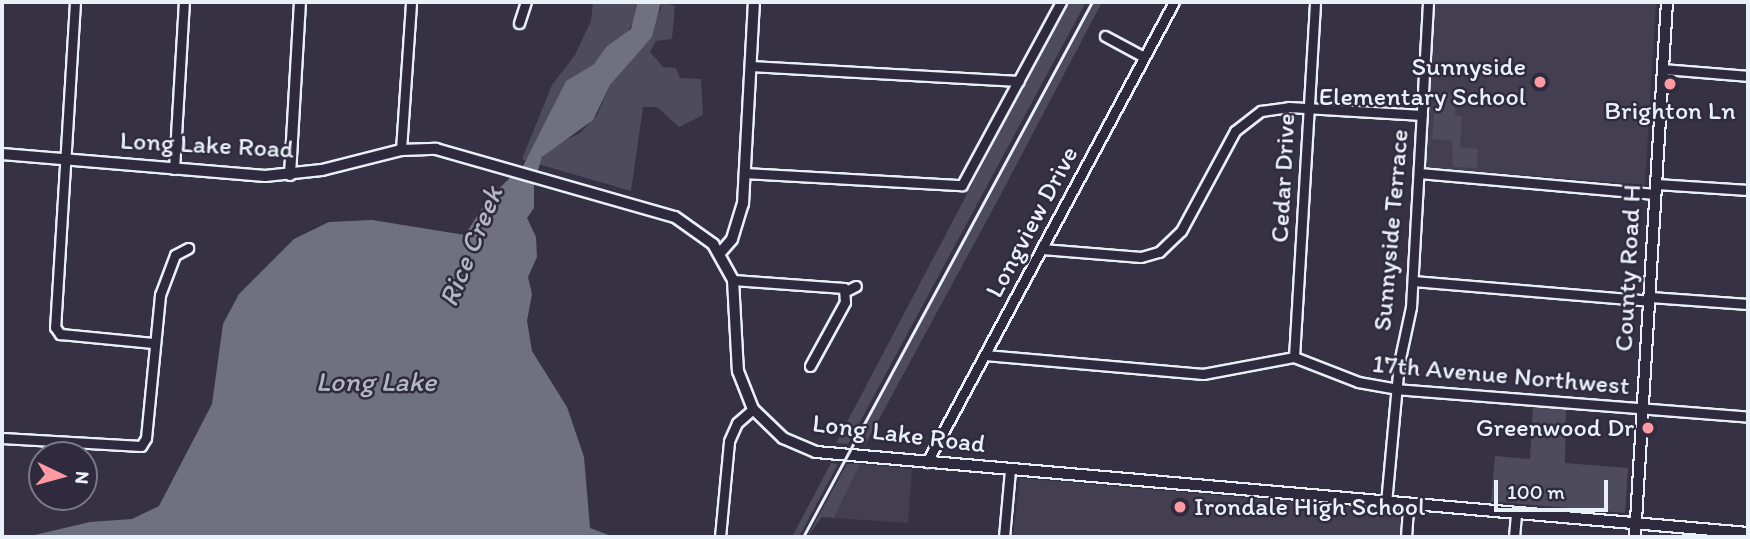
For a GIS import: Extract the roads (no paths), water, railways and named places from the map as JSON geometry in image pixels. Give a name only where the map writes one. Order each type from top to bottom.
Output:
[{"type":"street","points":[[75,2],[57,331],[154,343]]},
{"type":"street","points":[[174,169],[184,2]]},
{"type":"street","points":[[290,175],[300,2]]},
{"type":"street","points":[[401,150],[411,2]]},
{"type":"street","points":[[519,23],[526,2]]},
{"type":"street","points":[[720,253],[739,224],[754,2]]},
{"type":"street","points":[[744,173],[962,185],[1061,2]]},
{"type":"street","name":"Longview Drive","points":[[927,463],[1174,2]]},
{"type":"street","name":"Cedar Drive","points":[[1294,357],[1315,2]]},
{"type":"street","name":"Sunnyside Terrace","points":[[1385,503],[1396,389],[1413,281],[1428,2]]},
{"type":"street","name":"County Road H","points":[[1635,537],[1667,2]]},
{"type":"street","points":[[1105,36],[1144,57]]},
{"type":"street","points":[[750,66],[1019,81]]},
{"type":"street","points":[[1663,69],[1748,76]]},
{"type":"street","points":[[1042,249],[1141,257],[1159,252],[1181,230],[1242,123],[1271,108],[1422,115]]},
{"type":"street","name":"Long Lake Road","points":[[2,154],[174,169],[290,175],[401,150],[449,150],[675,217],[704,236],[720,253],[733,280],[738,371],[753,410],[783,438],[816,452],[1748,533]]},
{"type":"street","points":[[1419,173],[1656,189],[1748,190]]},
{"type":"street","points":[[2,438],[134,449],[146,438],[154,343],[164,279],[175,255],[188,248]]},
{"type":"street","points":[[733,280],[840,286],[846,291]]},
{"type":"street","points":[[1413,281],[1748,304]]},
{"type":"street","points":[[846,291],[856,286]]},
{"type":"street","points":[[810,366],[845,302],[846,291]]},
{"type":"street","points":[[985,355],[1203,374],[1294,357]]},
{"type":"street","name":"17th Avenue Northwest","points":[[1294,357],[1358,382],[1396,389],[1748,416]]},
{"type":"street","points":[[720,537],[729,441],[737,423],[753,410]]},
{"type":"street","points":[[1004,537],[1010,470]]},
{"type":"street","points":[[1406,537],[1408,505]]},
{"type":"street","points":[[1514,537],[1516,514]]},
{"type":"water","name":"Long Lake","points":[[638,2],[661,2],[652,37],[610,85],[593,120],[542,157],[534,183],[534,208],[527,218],[536,237],[537,257],[528,277],[532,294],[527,321],[532,351],[567,407],[584,457],[590,528],[614,537],[26,537],[90,522],[132,519],[159,506],[212,404],[223,324],[239,294],[294,239],[329,222],[372,220],[465,235],[488,199],[511,177],[517,178],[566,81],[594,64],[606,47],[631,29]]},
{"type":"railway","points":[[803,537],[1092,2]]},
{"type":"place","name":"Sunnyside Elementary School","points":[[1540,82]]},
{"type":"place","name":"Brighton Ln","points":[[1670,84]]},
{"type":"place","name":"Greenwood Dr","points":[[1648,428]]},
{"type":"place","name":"Irondale High School","points":[[1180,507]]},
{"type":"water label","name":"Rice Creek","points":[[470,246]]}]
